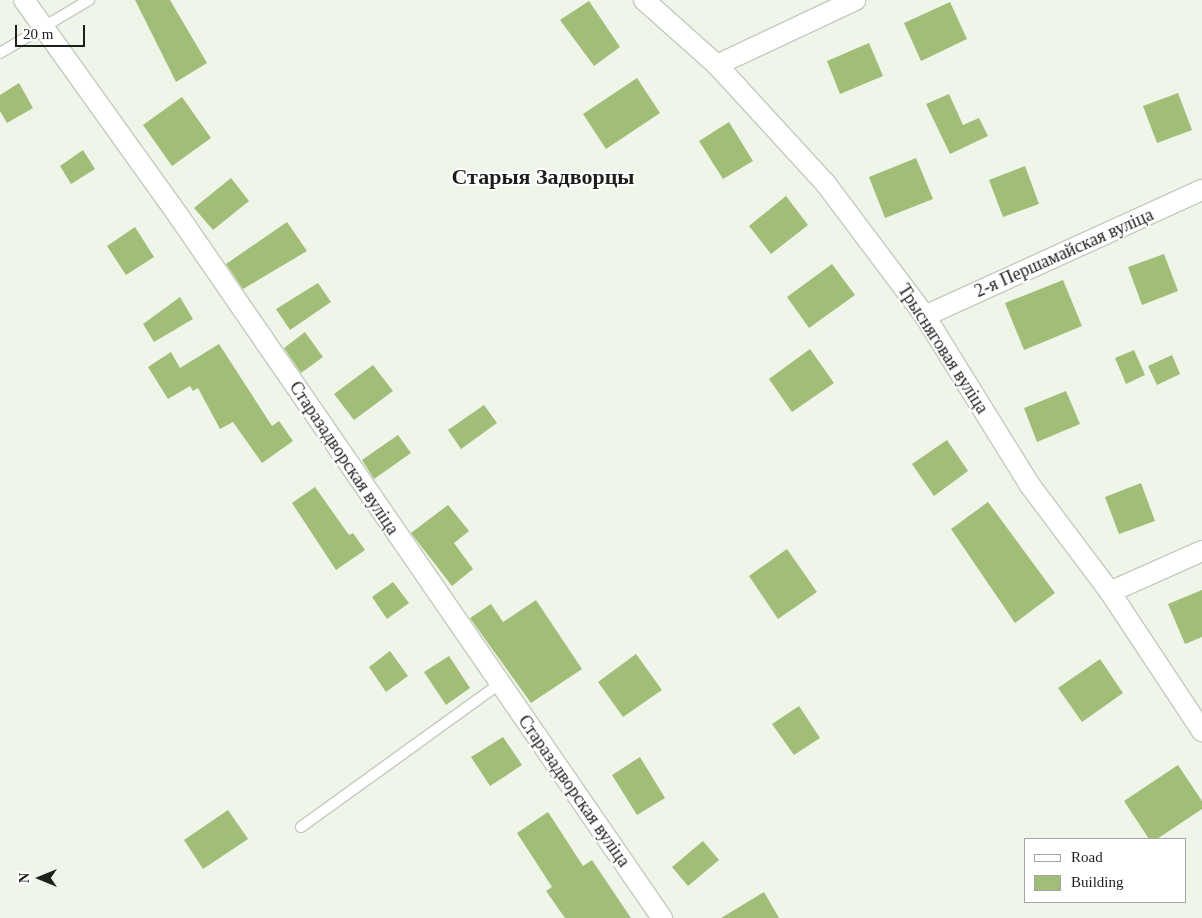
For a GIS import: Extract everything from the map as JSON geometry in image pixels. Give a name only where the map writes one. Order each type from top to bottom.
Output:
[{"type":"street","name":"Старазадворская вуліца","points":[[24,0],[42,29],[180,218],[499,684],[662,918]]},
{"type":"street","name":"Трысняговая вуліца","points":[[644,0],[718,65],[826,184],[925,316],[1029,484],[1110,592],[1202,732]]},
{"type":"street","points":[[718,65],[854,0]]},
{"type":"street","name":"2-я Першамайская вуліца","points":[[925,316],[1202,190]]},
{"type":"street","points":[[1110,592],[1202,551]]},
{"type":"lane","points":[[0,53],[89,0]]},
{"type":"lane","points":[[300,826],[499,684]]},
{"type":"building","points":[[135,0],[170,0],[207,63],[176,82]]},
{"type":"building","points":[[589,1],[620,47],[594,66],[560,20]]},
{"type":"building","points":[[950,2],[967,39],[921,61],[904,23]]},
{"type":"building","points":[[869,43],[883,76],[840,94],[827,61]]},
{"type":"building","points":[[637,78],[660,113],[606,149],[583,114]]},
{"type":"building","points":[[19,83],[33,108],[7,123],[0,111],[0,95]]},
{"type":"building","points":[[1178,93],[1192,130],[1157,143],[1143,106]]},
{"type":"building","points":[[949,94],[963,125],[979,118],[988,136],[950,154],[926,104]]},
{"type":"building","points":[[182,97],[211,138],[172,166],[143,125]]},
{"type":"building","points":[[729,122],[753,161],[723,179],[699,141]]},
{"type":"building","points":[[83,150],[95,169],[71,184],[60,166]]},
{"type":"building","points":[[916,158],[933,199],[885,218],[869,177]]},
{"type":"building","points":[[1025,166],[1039,204],[1003,217],[989,180]]},
{"type":"building","points":[[231,178],[249,201],[213,230],[194,208]]},
{"type":"building","points":[[786,196],[808,225],[771,254],[749,226]]},
{"type":"building","points":[[287,222],[307,251],[243,289],[226,264]]},
{"type":"building","points":[[135,227],[154,257],[126,275],[107,246]]},
{"type":"building","points":[[1164,254],[1178,291],[1142,305],[1128,267]]},
{"type":"building","points":[[832,264],[855,295],[809,328],[787,297]]},
{"type":"building","points":[[1063,280],[1082,326],[1024,350],[1005,303]]},
{"type":"building","points":[[318,283],[331,302],[290,330],[276,309]]},
{"type":"building","points":[[180,297],[193,319],[154,342],[143,324]]},
{"type":"building","points":[[305,332],[323,357],[301,373],[284,348]]},
{"type":"building","points":[[219,344],[272,426],[279,421],[293,441],[262,463],[233,422],[220,429],[198,388],[193,391],[190,386],[168,399],[148,367],[171,352],[180,368]]},
{"type":"building","points":[[810,349],[834,383],[792,412],[769,379]]},
{"type":"building","points":[[1134,350],[1145,375],[1126,384],[1115,358]]},
{"type":"building","points":[[1172,355],[1180,374],[1157,385],[1148,366]]},
{"type":"building","points":[[373,365],[393,391],[354,420],[334,394]]},
{"type":"building","points":[[1066,391],[1080,424],[1037,442],[1024,408]]},
{"type":"building","points":[[484,405],[497,423],[461,449],[448,430]]},
{"type":"building","points":[[398,435],[411,453],[374,479],[362,460]]},
{"type":"building","points":[[947,440],[968,471],[934,496],[912,464]]},
{"type":"building","points":[[1141,483],[1155,521],[1119,534],[1105,497]]},
{"type":"building","points":[[315,487],[349,535],[353,533],[365,550],[336,570],[292,503]]},
{"type":"building","points":[[988,502],[1055,593],[1015,623],[951,529]]},
{"type":"building","points":[[448,505],[469,531],[454,543],[473,569],[452,586],[411,533]]},
{"type":"building","points":[[787,549],[817,592],[778,619],[749,576]]},
{"type":"building","points":[[393,582],[409,603],[387,619],[372,597]]},
{"type":"building","points":[[1202,590],[1202,637],[1185,644],[1168,604]]},
{"type":"building","points":[[536,600],[582,669],[531,703],[470,618],[491,604],[503,622]]},
{"type":"building","points":[[390,651],[408,676],[386,692],[369,667]]},
{"type":"building","points":[[636,654],[662,690],[623,717],[598,682]]},
{"type":"building","points":[[449,656],[470,688],[446,705],[424,672]]},
{"type":"building","points":[[1100,659],[1123,693],[1082,722],[1058,688]]},
{"type":"building","points":[[799,706],[820,738],[794,755],[772,724]]},
{"type":"building","points":[[503,737],[522,765],[490,786],[471,757]]},
{"type":"building","points":[[640,757],[665,798],[637,815],[612,775]]},
{"type":"building","points":[[1178,765],[1202,801],[1202,809],[1158,838],[1148,838],[1124,801]]},
{"type":"building","points":[[228,810],[248,839],[203,869],[184,840]]},
{"type":"building","points":[[548,812],[583,866],[592,860],[631,918],[565,918],[546,891],[552,887],[517,833]]},
{"type":"building","points":[[703,841],[719,860],[688,886],[672,867]]},
{"type":"building","points":[[764,892],[779,918],[721,918]]},
{"type":"district","name":"Старыя Задворцы","points":[[543,177]]}]
